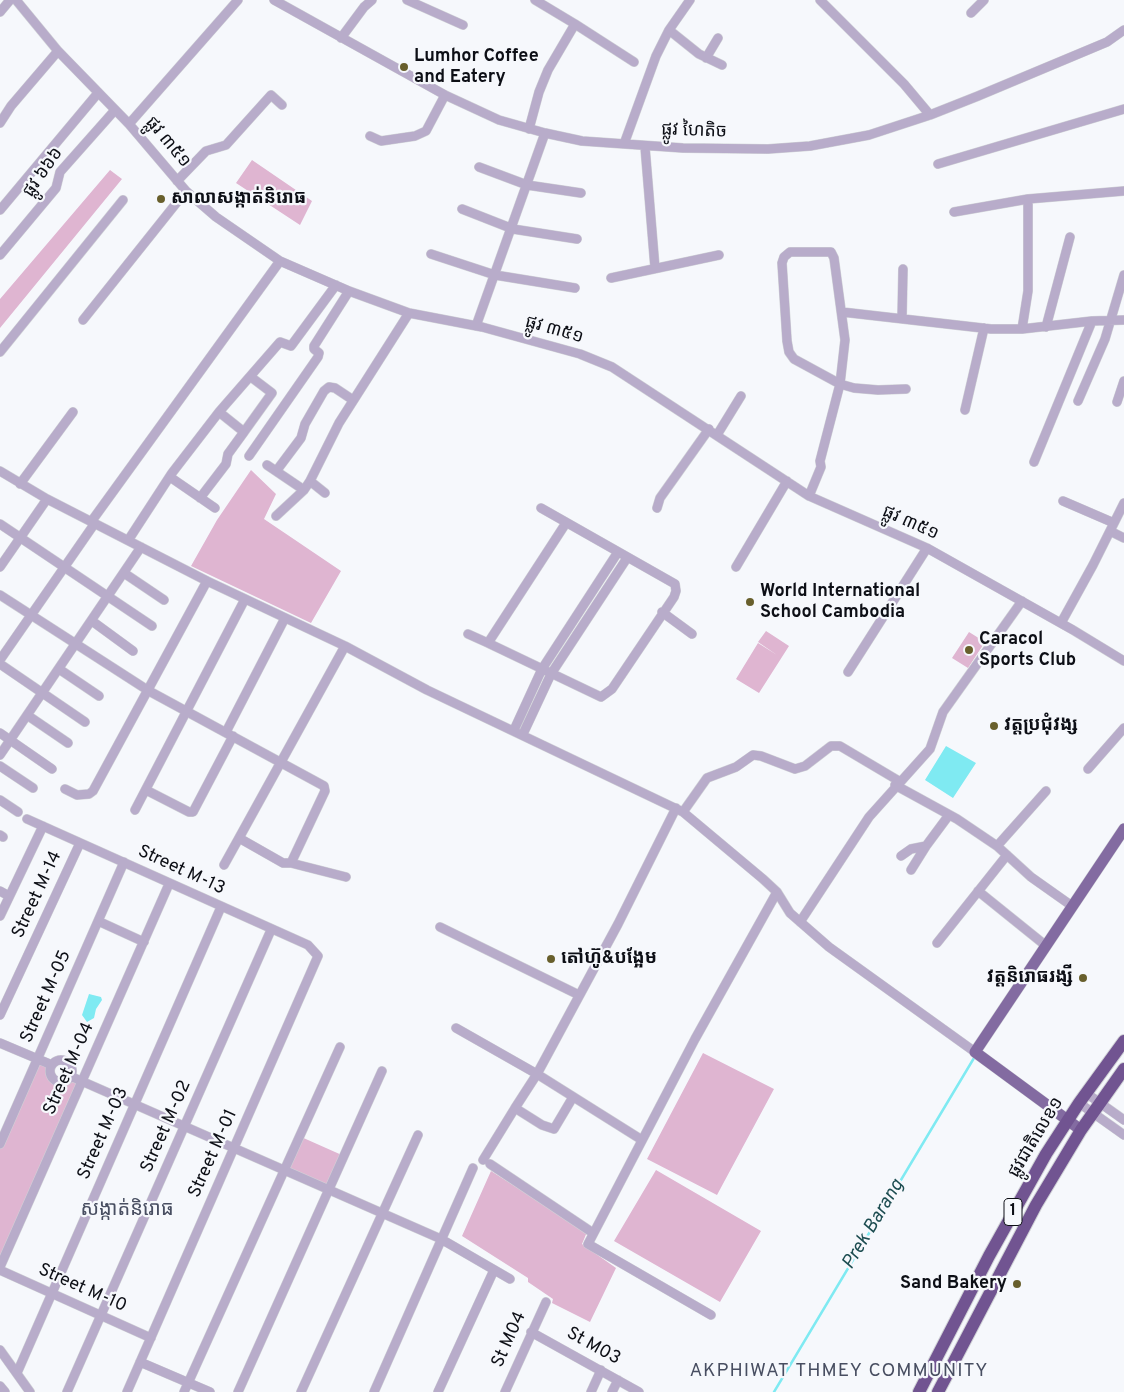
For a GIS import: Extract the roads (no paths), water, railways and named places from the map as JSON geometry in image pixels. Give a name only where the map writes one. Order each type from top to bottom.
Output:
[{"type":"highway","name":"ផ្លូវជាតិលេខ១","points":[[919,1392],[1021,1198],[1082,1098],[1124,1041]]},
{"type":"highway","name":"ផ្លូវជាតិលេខ១","points":[[938,1392],[1036,1205],[1081,1130],[1124,1069]]},
{"type":"main road","points":[[1081,1130],[975,1052],[1124,829]]},
{"type":"street","points":[[0,12],[10,0]]},
{"type":"street","name":"ផ្លូវ ៣៥១","points":[[16,0],[58,51],[129,124],[186,191],[216,217],[280,261],[349,291],[409,313],[480,326],[580,354],[612,368],[806,494],[927,548],[1061,623],[1124,661]]},
{"type":"street","points":[[129,124],[238,0]]},
{"type":"street","name":"ផ្លូវ ហៃតិច","points":[[274,0],[445,95],[499,120],[545,133],[582,140],[645,147],[768,149],[810,146],[869,134],[930,115],[1107,42],[1124,30]]},
{"type":"street","points":[[341,38],[364,7],[372,0]]},
{"type":"street","points":[[407,0],[463,25]]},
{"type":"street","points":[[536,0],[634,62]]},
{"type":"street","points":[[624,144],[648,75],[669,30],[690,0]]},
{"type":"street","points":[[971,13],[984,0]]},
{"type":"street","points":[[824,1],[904,84],[930,115]]},
{"type":"street","points":[[529,129],[539,92],[548,70],[575,24]]},
{"type":"street","points":[[669,30],[706,58],[722,65]]},
{"type":"street","points":[[706,58],[718,38]]},
{"type":"street","points":[[0,124],[11,106],[58,51]]},
{"type":"street","points":[[0,210],[98,93]]},
{"type":"street","points":[[177,181],[206,151],[226,145],[271,95],[282,104]]},
{"type":"street","points":[[370,136],[381,141],[415,136],[426,131],[445,95]]},
{"type":"street","points":[[938,164],[1124,109]]},
{"type":"street","name":"ផ្លូវ ៦៦៦","points":[[0,255],[56,188],[60,172],[115,110]]},
{"type":"street","points":[[480,326],[491,298],[489,294],[495,275],[513,229],[545,133]]},
{"type":"street","points":[[645,147],[655,268]]},
{"type":"street","points":[[479,167],[527,186],[581,193]]},
{"type":"street","points":[[83,320],[186,191]]},
{"type":"street","points":[[954,212],[1028,200],[1124,191]]},
{"type":"street","points":[[0,352],[123,200]]},
{"type":"street","points":[[1022,329],[1028,291],[1028,200]]},
{"type":"street","points":[[462,209],[513,229],[577,240]]},
{"type":"street","points":[[1046,327],[1070,237]]},
{"type":"street","points":[[806,494],[821,467],[820,460],[840,384],[845,340],[834,258],[831,252],[790,252],[784,256],[782,263],[789,352],[794,359],[840,384],[878,390],[906,389]]},
{"type":"street","points":[[431,254],[495,275],[576,288]]},
{"type":"street","points":[[611,278],[719,255]]},
{"type":"street","points":[[0,660],[93,522],[280,261]]},
{"type":"street","points":[[902,318],[904,269]]},
{"type":"street","points":[[1078,401],[1091,374],[1111,320],[1124,275]]},
{"type":"street","points":[[128,540],[170,477],[219,412],[280,342],[291,346],[336,285]]},
{"type":"street","points":[[249,456],[318,357],[319,353],[314,346],[349,291]]},
{"type":"street","points":[[842,312],[984,328],[1022,329],[1092,321],[1124,320]]},
{"type":"street","points":[[276,516],[304,490],[310,481],[353,400],[409,313]]},
{"type":"street","points":[[1034,462],[1092,321]]},
{"type":"street","points":[[965,410],[984,328]]},
{"type":"street","points":[[200,498],[226,464],[228,454],[272,393],[251,377]]},
{"type":"street","points":[[1117,402],[1124,381]]},
{"type":"street","points":[[277,470],[301,438],[305,424],[324,391],[329,387],[335,388],[353,400]]},
{"type":"street","points":[[717,435],[741,396]]},
{"type":"street","points":[[20,484],[73,412]]},
{"type":"street","points":[[219,412],[244,432]]},
{"type":"street","points":[[657,508],[660,498],[708,429]]},
{"type":"street","points":[[267,465],[304,490]]},
{"type":"street","points":[[0,472],[47,499],[207,581],[345,646],[427,690],[523,734],[679,810],[777,892],[790,912],[829,946],[975,1052]]},
{"type":"street","points":[[170,477],[215,508]]},
{"type":"street","points":[[310,481],[326,493]]},
{"type":"street","points":[[736,567],[787,481]]},
{"type":"street","points":[[0,567],[47,499]]},
{"type":"street","points":[[1063,501],[1112,527],[1124,538]]},
{"type":"street","points":[[1061,623],[1124,502]]},
{"type":"street","points":[[468,634],[601,697],[607,694],[674,597],[676,591],[675,584],[541,508]]},
{"type":"street","points":[[488,643],[566,523]]},
{"type":"street","points":[[0,524],[152,626]]},
{"type":"street","points":[[0,755],[141,547]]},
{"type":"street","points":[[848,672],[927,548]]},
{"type":"street","points":[[514,730],[546,672],[618,552]]},
{"type":"street","points":[[523,734],[546,672],[627,558]]},
{"type":"street","points":[[124,573],[164,600]]},
{"type":"street","points":[[65,789],[77,795],[89,794],[93,791],[149,691],[207,581]]},
{"type":"street","points":[[0,595],[149,691],[185,709],[325,788],[291,863]]},
{"type":"street","points":[[135,810],[185,709],[244,599]]},
{"type":"street","points":[[800,922],[869,817],[897,783],[930,749],[943,712],[1022,601]]},
{"type":"street","points":[[662,612],[692,634]]},
{"type":"street","points":[[146,790],[189,812],[193,812],[285,618]]},
{"type":"street","points":[[92,620],[133,651]]},
{"type":"street","points":[[224,865],[345,646]]},
{"type":"street","points":[[0,664],[85,722]]},
{"type":"street","points":[[59,669],[99,696]]},
{"type":"street","points":[[28,715],[68,743]]},
{"type":"street","points":[[1088,769],[1124,728]]},
{"type":"street","points":[[0,733],[52,769]]},
{"type":"street","points":[[593,1233],[487,1162],[679,810],[707,778],[736,767],[753,755],[761,756],[795,769],[805,766],[831,746],[840,746],[997,846],[1031,877],[1072,906]]},
{"type":"street","points":[[0,766],[33,788]]},
{"type":"street","points":[[997,846],[1046,791]]},
{"type":"street","points":[[0,800],[18,812]]},
{"type":"street","points":[[911,870],[949,815]]},
{"type":"street","name":"Street M-13","points":[[27,819],[308,945],[318,956]]},
{"type":"street","points":[[0,916],[43,826]]},
{"type":"street","points":[[239,838],[283,862],[346,877]]},
{"type":"street","name":"Street M-14","points":[[0,1015],[80,843]]},
{"type":"street","points":[[901,856],[911,849],[926,846]]},
{"type":"street","points":[[937,942],[1007,855]]},
{"type":"street","name":"Street M-05","points":[[0,1144],[124,862]]},
{"type":"street","name":"Street M-04","points":[[0,1268],[169,884]]},
{"type":"street","points":[[978,891],[1046,945]]},
{"type":"street","points":[[0,892],[9,896]]},
{"type":"street","points":[[712,1315],[588,1244],[642,1140],[777,892]]},
{"type":"street","name":"Street M-03","points":[[17,1373],[221,907]]},
{"type":"street","points":[[98,921],[144,942]]},
{"type":"street","points":[[440,927],[579,995]]},
{"type":"street","name":"Street M-02","points":[[67,1392],[271,930]]},
{"type":"street","name":"Street M-01","points":[[127,1392],[318,956]]},
{"type":"street","points":[[456,1028],[536,1074],[642,1140]]},
{"type":"street","points":[[0,1043],[52,1066]]},
{"type":"street","points":[[186,1388],[340,1047]]},
{"type":"street","points":[[60,1060],[68,1062],[72,1068],[70,1076],[65,1081],[55,1080],[51,1074],[52,1066],[60,1060]]},
{"type":"street","points":[[238,1392],[382,1071]]},
{"type":"street","points":[[70,1076],[441,1239],[510,1279]]},
{"type":"street","points":[[515,1108],[542,1126],[554,1129],[573,1097]]},
{"type":"street","points":[[1082,1098],[1124,1120]]},
{"type":"street","points":[[1097,1107],[1124,1135]]},
{"type":"street","points":[[301,1392],[418,1135]]},
{"type":"street","points":[[374,1392],[473,1168]]},
{"type":"street","name":"Street M-10","points":[[0,1268],[151,1338]]},
{"type":"street","points":[[438,1392],[494,1270]]},
{"type":"street","name":"St M04","points":[[505,1392],[546,1302]]},
{"type":"street","name":"St M03","points":[[531,1332],[639,1392]]},
{"type":"street","points":[[0,1350],[30,1392]]},
{"type":"street","points":[[140,1362],[186,1388],[210,1392]]},
{"type":"street","points":[[591,1392],[601,1370]]},
{"type":"street","points":[[612,1392],[618,1380]]},
{"type":"street","points":[[0,1386],[4,1392]]},
{"type":"water","points":[[946,746],[976,763],[953,798],[925,780]]},
{"type":"water","points":[[89,994],[101,997],[102,1000],[96,1009],[94,1018],[87,1022],[82,1015]]},
{"type":"waterway","name":"Prek Barang","points":[[774,1392],[974,1058]]},
{"type":"place","name":"Lumhor Coffee and Eatery","points":[[404,67]]},
{"type":"place","name":"សាលាសង្កាត់និរោធ","points":[[161,199]]},
{"type":"place","name":"World International School Cambodia","points":[[750,602]]},
{"type":"place","name":"Caracol Sports Club","points":[[969,650]]},
{"type":"place","name":"វត្តប្រជុំវង្ស","points":[[994,726]]},
{"type":"place","name":"តៅហ៊ូ&បង្អែម","points":[[551,959]]},
{"type":"place","name":"វត្តនិរោធរង្សី","points":[[1083,978]]},
{"type":"place","name":"Sand Bakery","points":[[1017,1284]]},
{"type":"district","name":"សង្កាត់និរោធ","points":[[127,1211]]},
{"type":"district","name":"AKPHIWAT THMEY COMMUNITY","points":[[839,1372]]}]
